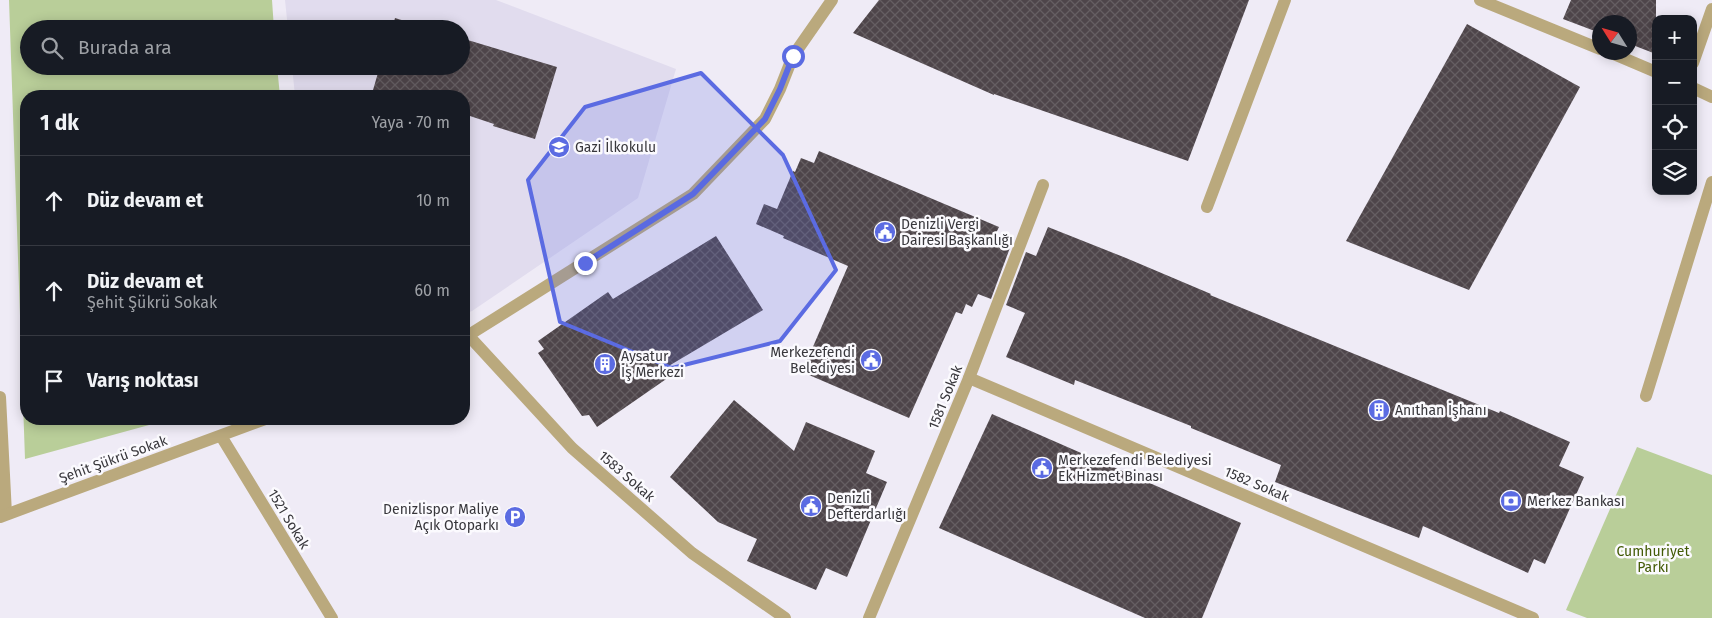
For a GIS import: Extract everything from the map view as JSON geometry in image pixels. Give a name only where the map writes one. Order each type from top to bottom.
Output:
[{"type":"street","points":[[470,333],[693,194],[765,119],[780,89],[793,56],[832,0]]},
{"type":"street","points":[[1206,208],[1285,0]]},
{"type":"street","points":[[1480,0],[1592,46]]},
{"type":"street","points":[[1694,60],[1712,8]]},
{"type":"street","points":[[1627,60],[1652,70]]},
{"type":"street","points":[[1697,90],[1712,97]]},
{"type":"street","points":[[1646,396],[1712,182]]},
{"type":"street","name":"1581 Sokak","points":[[869,618],[969,378],[1043,185]]},
{"type":"street","name":"1583 Sokak","points":[[470,340],[572,448],[692,553],[785,618]]},
{"type":"street","name":"1582 Sokak","points":[[969,378],[1533,618]]},
{"type":"street","points":[[0,397],[3,515]]},
{"type":"street","name":"Şehit Şükrü Sokak","points":[[3,515],[249,425]]},
{"type":"street","name":"1521 Sokak","points":[[221,436],[332,618]]},
{"type":"highlighted area","points":[[701,73],[783,155],[836,270],[780,341],[672,368],[560,322],[528,180],[585,107]]},
{"type":"shaded area","name":"Gazi İlkokulu","points":[[285,0],[496,0],[676,69],[638,198],[470,312],[470,90],[294,90],[293,75],[470,75],[470,20],[287,20]]},
{"type":"green space","points":[[9,0],[272,0],[273,20],[20,20],[20,75],[278,75],[279,90],[20,90],[20,316]]},
{"type":"green space","points":[[24,425],[149,425],[25,459]]},
{"type":"green space","name":"Cumhuriyet Parkı","points":[[1637,447],[1712,475],[1712,618],[1587,618],[1566,610]]},
{"type":"building","points":[[879,0],[1249,0],[1188,161],[994,95],[853,33]]},
{"type":"building","points":[[1571,0],[1656,0],[1656,15],[1652,15],[1652,52],[1637,47],[1637,15],[1592,15],[1592,30],[1563,19]]},
{"type":"building","points":[[1467,24],[1580,87],[1469,290],[1346,241]]},
{"type":"building","points":[[470,41],[557,67],[535,139],[493,126],[494,124],[470,116],[470,90],[373,90],[377,75],[470,75]]},
{"type":"building","points":[[819,151],[999,227],[994,237],[1011,245],[991,299],[978,294],[972,307],[966,304],[962,314],[956,312],[909,418],[802,372],[848,266],[783,238],[784,236],[756,224],[764,204],[777,209],[793,171],[795,172],[801,158],[814,163]]},
{"type":"building","points":[[1048,227],[1499,413],[1500,411],[1570,442],[1559,466],[1584,477],[1545,564],[1534,559],[1528,573],[1423,526],[1419,538],[1275,482],[1281,465],[1191,428],[1191,426],[1075,380],[1074,385],[1006,357],[1025,313],[1006,305],[1026,252],[1036,256]]},
{"type":"building","points":[[716,236],[763,310],[667,367],[672,375],[597,427],[589,415],[582,416],[538,353],[544,349],[538,341],[608,292],[613,299]]},
{"type":"building","name":"Denizli Defterdarlığı","points":[[734,400],[794,451],[806,422],[875,451],[866,473],[887,482],[847,577],[826,568],[816,590],[747,561],[757,539],[718,522],[670,477]]},
{"type":"building","name":"Merkezefendi Belediyesi Ek Hizmet Binası","points":[[992,414],[1241,523],[1202,618],[1145,618],[939,528]]},
{"type":"place","name":"Gazi İlkokulu","points":[[559,147]]},
{"type":"place","name":"Denizli Vergi Dairesi Başkanlığı","points":[[885,232]]},
{"type":"place","name":"Merkezefendi Belediyesi","points":[[871,360]]},
{"type":"place","name":"Aysatur İş Merkezi","points":[[605,364]]},
{"type":"place","name":"Anıthan İşhanı","points":[[1379,410]]},
{"type":"place","name":"Merkezefendi Belediyesi Ek Hizmet Binası","points":[[1042,468]]},
{"type":"place","name":"Merkez Bankası","points":[[1511,501]]},
{"type":"place","name":"Denizli Defterdarlığı","points":[[811,506]]},
{"type":"place","name":"Denizlispor Maliye Açık Otoparkı","points":[[515,517]]},
{"type":"route","points":[[585,263],[693,194],[765,119],[780,89],[793,56]]}]
